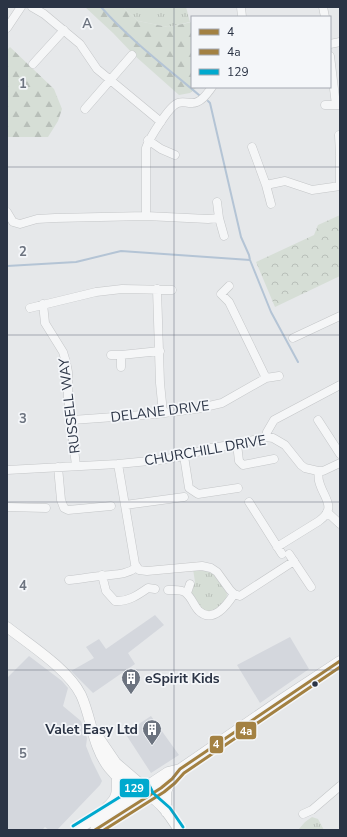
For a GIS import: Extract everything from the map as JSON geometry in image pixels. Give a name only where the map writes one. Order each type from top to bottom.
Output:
[{"type":"main road","points":[[7,627],[69,677],[80,694],[88,712],[95,741],[101,755],[117,775],[144,791]]},
{"type":"main road","points":[[95,830],[168,772],[180,769],[340,661]]},
{"type":"main road","points":[[90,723],[116,763],[144,791],[160,804],[179,830]]},
{"type":"main road","points":[[166,812],[166,792],[171,780],[180,769]]},
{"type":"main road","points":[[100,816],[116,797],[117,775]]},
{"type":"main road","points":[[76,830],[144,791],[171,780]]},
{"type":"street","points":[[7,28],[21,7]]},
{"type":"street","points":[[32,7],[64,30],[80,44],[96,68],[161,122]]},
{"type":"street","points":[[33,64],[64,30]]},
{"type":"street","points":[[85,109],[132,55]]},
{"type":"street","points":[[325,106],[338,105],[331,62]]},
{"type":"street","points":[[146,216],[146,148],[148,140],[176,104],[184,102],[199,102],[211,88]]},
{"type":"street","points":[[266,185],[285,181],[312,190],[340,186],[339,135]]},
{"type":"street","points":[[148,140],[161,149],[175,155]]},
{"type":"street","points":[[252,148],[266,185],[271,204]]},
{"type":"street","points":[[217,202],[219,218],[224,236]]},
{"type":"street","points":[[7,212],[13,222],[20,224],[37,219],[55,218],[146,216],[208,219],[219,218]]},
{"type":"street","points":[[228,286],[218,293],[229,302],[266,378]]},
{"type":"street","points":[[30,308],[96,292],[122,289],[172,290]]},
{"type":"street","points":[[157,289],[160,383],[163,413]]},
{"type":"street","name":"RUSSELL WAY","points":[[42,304],[46,322],[63,352],[66,362],[68,372],[68,398],[72,420],[76,466]]},
{"type":"street","points":[[293,338],[340,316]]},
{"type":"street","points":[[111,355],[160,351]]},
{"type":"street","points":[[121,355],[121,367]]},
{"type":"street","name":"DELANE DRIVE","points":[[72,420],[163,413],[222,403],[266,378],[279,376]]},
{"type":"street","points":[[266,437],[267,432],[274,420],[340,385]]},
{"type":"street","points":[[318,420],[340,454]]},
{"type":"street","name":"CHURCHILL DRIVE","points":[[7,470],[118,464],[159,460],[184,456],[211,448],[266,437],[273,438],[285,445],[306,468],[318,471]]},
{"type":"street","points":[[237,444],[240,460],[243,465],[274,459]]},
{"type":"street","points":[[184,456],[189,488],[198,494],[238,488]]},
{"type":"street","points":[[118,464],[137,567],[139,570],[147,572],[202,566],[211,568],[217,572],[234,594],[240,596],[249,591],[318,521],[324,517],[329,509],[328,502],[319,482],[318,471],[328,469],[340,463]]},
{"type":"street","points":[[58,467],[61,500],[64,508],[68,510],[111,506]]},
{"type":"street","points":[[125,505],[184,497]]},
{"type":"street","points":[[249,502],[285,554],[311,587]]},
{"type":"street","points":[[7,507],[46,508]]},
{"type":"street","points":[[327,512],[340,524]]},
{"type":"street","points":[[69,580],[128,573],[137,567]]},
{"type":"street","points":[[102,575],[106,591],[115,601],[122,602],[152,589],[148,578]]},
{"type":"street","points":[[187,594],[190,584]]},
{"type":"street","points":[[168,590],[178,590],[187,594],[200,612],[207,616],[214,615],[227,606],[234,594]]},
{"type":"street","points":[[303,814],[312,810],[340,786]]},
{"type":"shaded area","points":[[155,615],[164,625],[128,653],[135,664],[93,693],[71,671],[94,658],[86,647],[99,639],[106,649]]},
{"type":"shaded area","points":[[290,637],[309,669],[260,703],[237,665]]},
{"type":"shaded area","points":[[29,656],[62,681],[68,688],[63,706],[81,721],[87,738],[86,746],[102,781],[100,785],[57,830],[49,830],[45,827],[42,830],[7,830],[7,678]]},
{"type":"shaded area","points":[[151,716],[179,755],[151,773],[125,733]]},
{"type":"green space","points":[[85,7],[123,7],[138,21],[168,27],[191,22],[191,88],[196,88],[190,93],[179,95],[134,55]]},
{"type":"green space","points":[[123,7],[186,7],[190,22],[168,27],[138,21]]},
{"type":"green space","points":[[10,47],[54,89],[62,109],[58,121],[48,137],[7,137],[7,50]]},
{"type":"green space","points":[[340,215],[340,276],[275,307],[256,262],[314,235],[318,225]]},
{"type":"green space","points":[[193,569],[206,571],[214,575],[221,582],[227,594],[226,602],[210,613],[203,610],[192,596],[192,588],[195,582]]},
{"type":"green space","points":[[312,817],[318,819],[324,830],[298,830],[305,822]]},
{"type":"waterway","points":[[101,7],[136,42],[199,95]]},
{"type":"waterway","points":[[208,101],[210,103],[241,237],[271,312],[298,362]]},
{"type":"waterway","points":[[7,266],[76,262],[121,251],[250,260]]},
{"type":"transit line","name":"4","points":[[95,830],[161,788],[172,779],[180,769],[340,661]]},
{"type":"transit line","name":"4a","points":[[104,830],[164,792],[184,773],[340,667]]},
{"type":"transit line","name":"129","points":[[73,826],[144,782],[148,783],[153,793],[170,808],[183,827]]},
{"type":"place","name":"eSpirit Kids","points":[[131,695]]},
{"type":"place","name":"Valet Easy Ltd","points":[[152,746]]}]
